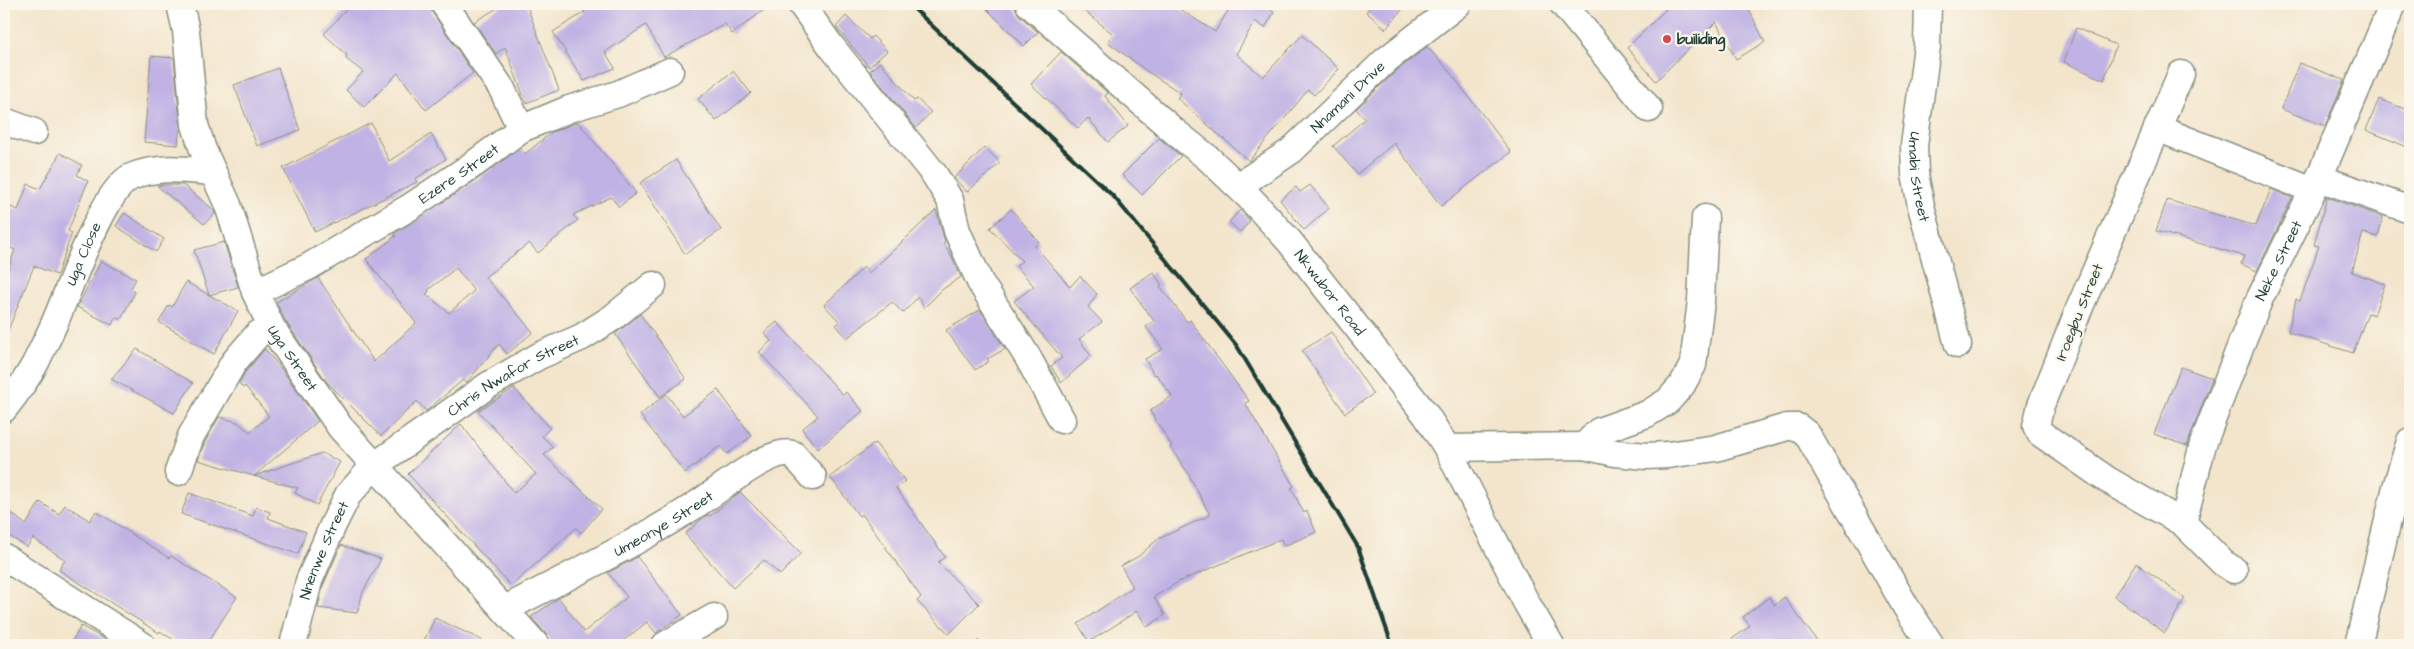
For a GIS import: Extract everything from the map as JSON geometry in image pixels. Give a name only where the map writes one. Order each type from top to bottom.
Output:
[{"type":"street","name":"Uga Street","points":[[180,4],[186,31],[196,125],[228,205],[255,292],[272,328],[340,427],[536,645]]},
{"type":"street","points":[[444,4],[502,89],[521,129]]},
{"type":"street","points":[[801,4],[831,46],[934,174],[950,200],[957,231],[980,282],[1027,356],[1062,420]]},
{"type":"street","name":"Nkwubor Road","points":[[1029,4],[1159,119],[1208,158],[1238,186],[1290,242],[1426,415],[1447,448],[1526,602],[1551,645]]},
{"type":"street","name":"Nnamani Drive","points":[[1238,186],[1291,151],[1386,60],[1458,4]]},
{"type":"street","points":[[1563,4],[1649,109]]},
{"type":"street","name":"Umabi Street","points":[[1928,4],[1926,46],[1914,146],[1915,174],[1920,206],[1958,345]]},
{"type":"street","name":"Neke Street","points":[[2183,523],[2203,444],[2242,342],[2260,298],[2316,184],[2393,4]]},
{"type":"street","name":"Ezere Street","points":[[255,292],[308,266],[410,207],[474,164],[521,129],[569,108],[618,94],[670,70]]},
{"type":"street","points":[[2181,74],[2157,128],[2316,184],[2410,210]]},
{"type":"street","points":[[4,121],[34,132]]},
{"type":"street","name":"Iroegbu Street","points":[[2157,128],[2079,309],[2041,405],[2036,426],[2040,433],[2106,479],[2183,523],[2224,563],[2234,570]]},
{"type":"street","name":"Uga Close","points":[[4,409],[18,392],[35,364],[95,228],[114,192],[129,177],[152,170],[176,169],[214,172]]},
{"type":"street","points":[[1584,446],[1599,431],[1647,414],[1668,401],[1682,385],[1692,365],[1701,301],[1705,218]]},
{"type":"street","name":"Chris Nwafor Street","points":[[374,466],[487,386],[539,356],[582,337],[612,318],[653,285]]},
{"type":"street","points":[[178,472],[191,436],[234,362],[258,334],[272,328]]},
{"type":"street","points":[[1447,448],[1584,446],[1615,453],[1646,456],[1668,455],[1716,448],[1787,427],[1798,427],[1807,434],[1828,468],[1876,555],[1932,645]]},
{"type":"street","points":[[2358,645],[2393,496],[2410,441]]},
{"type":"street","name":"Umeonye Street","points":[[505,609],[630,545],[681,516],[749,469],[780,453],[793,454],[813,478]]},
{"type":"street","name":"Nnenwe Street","points":[[293,645],[309,581],[333,525],[348,495],[374,466]]},
{"type":"street","points":[[4,557],[142,645]]},
{"type":"street","points":[[665,645],[714,617]]},
{"type":"path","points":[[977,641],[981,645]]},
{"type":"building","points":[[351,4],[429,4],[432,12],[473,73],[426,110],[398,73],[364,107],[346,90],[363,72],[345,58],[347,55],[324,34]]},
{"type":"building","points":[[504,4],[526,4],[559,90],[526,103],[505,47],[496,54],[474,22]]},
{"type":"building","points":[[580,4],[772,4],[732,34],[725,24],[664,57],[646,25],[605,52],[615,68],[584,81],[553,32],[585,12]]},
{"type":"building","points":[[982,4],[1014,4],[1019,15],[1038,32],[1024,46]]},
{"type":"building","points":[[1076,4],[1172,4],[1215,32],[1232,4],[1260,4],[1274,12],[1265,28],[1255,21],[1236,54],[1263,77],[1302,35],[1339,69],[1314,95],[1308,90],[1249,161],[1177,98],[1181,93],[1148,72],[1108,42],[1113,34]]},
{"type":"building","points":[[1373,4],[1407,4],[1386,29],[1366,12]]},
{"type":"building","points":[[1671,4],[1746,4],[1765,42],[1736,59],[1716,22],[1656,81],[1627,48]]},
{"type":"building","points":[[846,16],[870,39],[873,36],[887,51],[869,67],[836,27]]},
{"type":"building","points":[[2076,28],[2116,45],[2104,80],[2064,62]]},
{"type":"building","points":[[1427,47],[1446,67],[1511,152],[1441,206],[1394,143],[1357,174],[1333,146],[1365,119],[1356,109],[1396,71]]},
{"type":"building","points":[[1061,52],[1108,93],[1105,96],[1128,126],[1108,142],[1088,118],[1078,128],[1031,84]]},
{"type":"building","points":[[151,56],[174,58],[180,123],[178,145],[144,142]]},
{"type":"building","points":[[880,62],[914,101],[917,99],[931,112],[916,128],[870,71]]},
{"type":"building","points":[[2299,63],[2344,80],[2325,126],[2281,109]]},
{"type":"building","points":[[278,68],[300,130],[257,146],[234,85]]},
{"type":"building","points":[[733,71],[751,93],[716,121],[698,99]]},
{"type":"building","points":[[2379,99],[2410,111],[2410,148],[2366,130]]},
{"type":"building","points":[[578,122],[636,193],[619,207],[611,197],[573,215],[578,220],[538,253],[529,243],[485,277],[533,332],[507,354],[499,344],[467,382],[463,380],[426,411],[417,401],[381,436],[326,381],[285,320],[276,302],[318,278],[374,362],[416,323],[366,259],[396,236],[394,234],[482,176],[520,148],[525,154],[552,132]],"holes":[[[456,268],[474,291],[449,313],[426,294],[428,290]]]},
{"type":"building","points":[[371,123],[389,161],[431,134],[446,159],[415,179],[417,182],[315,232],[283,168]]},
{"type":"building","points":[[1159,138],[1181,156],[1142,195],[1122,175]]},
{"type":"building","points":[[985,147],[1000,163],[967,192],[954,178]]},
{"type":"building","points":[[60,153],[82,165],[77,175],[88,181],[68,231],[72,233],[57,275],[34,266],[4,340],[4,281],[15,250],[4,245],[4,204],[18,210],[28,184],[40,189]]},
{"type":"building","points":[[676,160],[721,230],[685,254],[640,183]]},
{"type":"building","points":[[183,185],[214,210],[215,214],[204,224],[157,186]]},
{"type":"building","points":[[1310,185],[1329,208],[1304,230],[1280,200],[1296,187],[1300,192]]},
{"type":"building","points":[[2271,189],[2292,198],[2257,271],[2241,264],[2244,256],[2156,231],[2167,200],[2256,226]]},
{"type":"building","points":[[2327,197],[2383,217],[2378,237],[2363,233],[2352,272],[2385,284],[2374,315],[2368,313],[2353,353],[2288,332],[2296,299],[2300,301],[2319,246],[2314,245]]},
{"type":"building","points":[[1011,209],[1039,242],[1035,246],[1070,287],[1080,276],[1097,294],[1088,307],[1102,322],[1079,339],[1091,356],[1061,383],[1051,366],[1062,358],[1014,301],[1034,286],[1016,266],[1022,261],[990,228]]},
{"type":"building","points":[[936,210],[945,242],[943,243],[961,277],[943,289],[924,308],[918,297],[903,313],[892,302],[847,338],[836,325],[840,322],[824,305],[864,267],[869,273]]},
{"type":"building","points":[[1240,210],[1250,221],[1240,232],[1229,222]]},
{"type":"building","points":[[124,213],[164,239],[156,252],[116,226]]},
{"type":"building","points":[[224,242],[238,287],[209,295],[194,250]]},
{"type":"building","points":[[101,261],[136,279],[131,288],[135,292],[121,319],[115,318],[112,325],[77,307]]},
{"type":"building","points":[[1153,272],[1162,285],[1160,286],[1187,322],[1190,320],[1249,401],[1245,403],[1294,487],[1291,488],[1304,513],[1307,511],[1316,532],[1284,546],[1281,539],[1178,582],[1154,597],[1165,615],[1147,627],[1137,611],[1089,642],[1078,624],[1133,587],[1121,566],[1139,556],[1158,539],[1210,515],[1188,473],[1170,447],[1172,446],[1150,411],[1172,396],[1156,374],[1154,375],[1145,359],[1163,349],[1146,327],[1154,321],[1130,288]]},
{"type":"building","points":[[186,282],[238,311],[214,354],[159,322],[169,305],[172,307]]},
{"type":"building","points":[[980,310],[1005,349],[987,359],[989,361],[975,370],[946,330]]},
{"type":"building","points":[[640,314],[686,379],[660,397],[615,334]]},
{"type":"building","points":[[777,322],[843,395],[846,392],[863,411],[818,449],[802,429],[818,416],[759,352],[771,341],[764,333]]},
{"type":"building","points":[[1331,332],[1373,394],[1345,413],[1302,351]]},
{"type":"building","points":[[137,349],[193,383],[174,413],[111,379]]},
{"type":"building","points":[[265,349],[318,421],[254,476],[198,460],[205,442],[219,417],[237,422],[250,432],[269,416],[245,386],[243,388],[239,383],[246,371]]},
{"type":"building","points":[[2181,367],[2212,378],[2187,446],[2154,434]]},
{"type":"building","points":[[514,388],[550,428],[542,436],[553,447],[544,455],[602,509],[581,533],[576,528],[511,586],[408,474],[461,424],[514,493],[536,474],[478,411]]},
{"type":"building","points":[[718,390],[752,436],[727,454],[720,446],[685,473],[640,415],[666,394],[683,416]]},
{"type":"building","points":[[875,443],[905,481],[896,488],[945,557],[938,562],[979,604],[949,634],[917,601],[921,597],[862,514],[859,516],[830,477]]},
{"type":"building","points":[[322,453],[340,462],[317,505],[295,493],[298,488],[254,476]]},
{"type":"building","points":[[740,492],[801,553],[780,575],[764,560],[733,588],[685,534],[704,517],[710,516]]},
{"type":"building","points":[[189,493],[253,516],[256,507],[270,512],[268,518],[306,532],[298,554],[181,514]]},
{"type":"building","points":[[40,502],[59,514],[65,505],[90,521],[96,511],[169,558],[171,556],[237,597],[206,645],[182,645],[160,631],[159,633],[59,570],[65,560],[33,538],[27,547],[4,533],[4,507],[26,525]]},
{"type":"building","points":[[341,545],[381,559],[363,592],[357,613],[318,608],[323,586]]},
{"type":"building","points":[[637,557],[682,615],[656,633],[647,622],[618,645],[552,645],[547,635],[531,617],[559,598],[584,632],[627,597],[608,573]]},
{"type":"building","points":[[2136,563],[2185,598],[2165,633],[2114,596]]},
{"type":"building","points":[[1769,597],[1775,605],[1784,597],[1820,645],[1724,645],[1750,626],[1743,617]]},
{"type":"building","points":[[435,618],[492,645],[422,645]]},
{"type":"building","points":[[81,626],[108,641],[114,645],[70,645]]},
{"type":"railway","points":[[909,4],[1114,197],[1237,346],[1358,547],[1392,645]]},
{"type":"place","name":"builiding","points":[[1667,39]]}]
